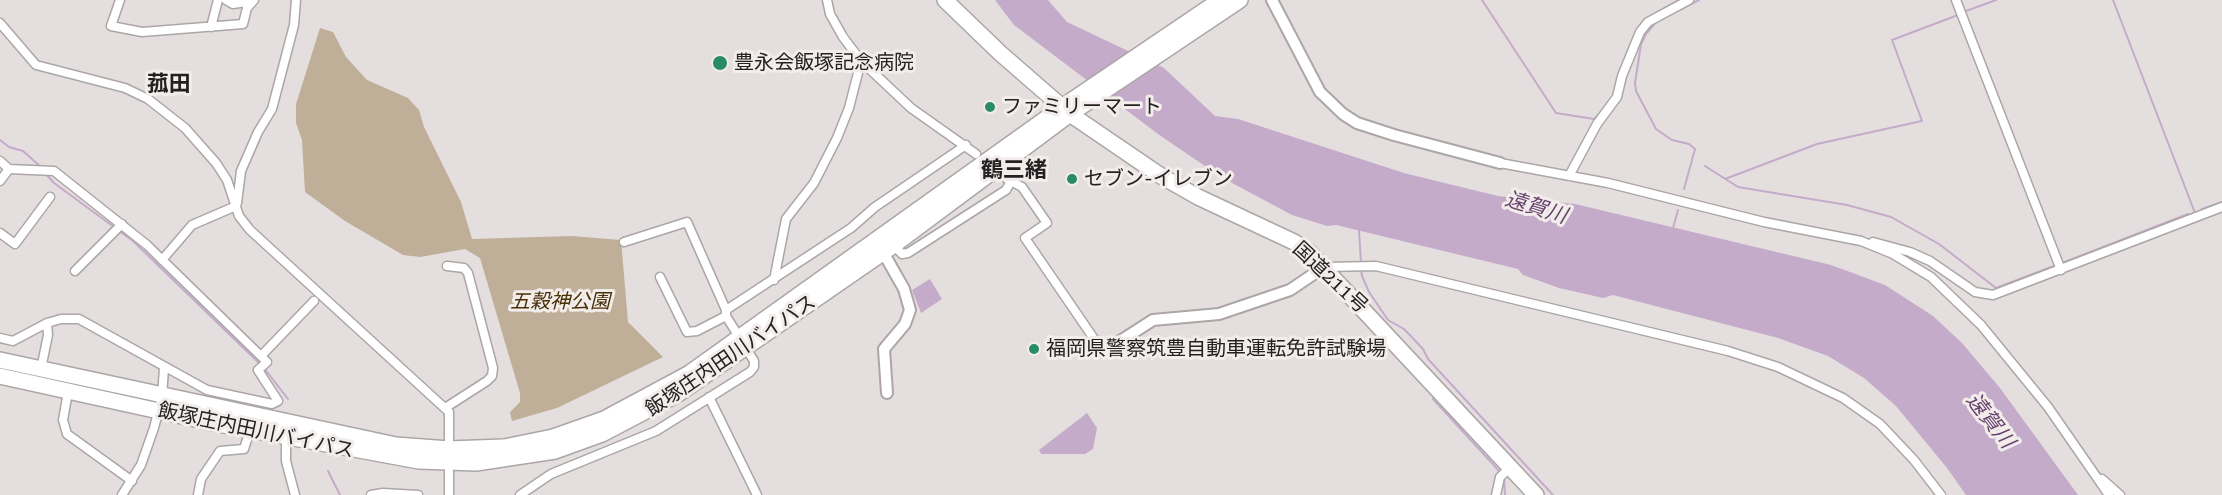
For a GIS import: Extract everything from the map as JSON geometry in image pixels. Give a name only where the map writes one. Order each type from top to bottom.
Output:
[{"type":"highway","name":"国道211号","points":[[945,0],[1066,111],[1170,181],[1294,242],[1324,267],[1505,472],[1536,495]]},
{"type":"highway","name":"飯塚庄内田川バイパス","points":[[743,344],[1066,111],[1181,33],[1220,0]]},
{"type":"highway","name":"飯塚庄内田川バイパス","points":[[1181,33],[1240,0]]},
{"type":"highway","name":"飯塚庄内田川バイパス","points":[[0,360],[41,369],[250,430],[383,456],[448,456],[543,439],[604,419],[743,344],[889,249],[1066,111]]},
{"type":"highway","name":"飯塚庄内田川バイパス","points":[[0,376],[68,392],[160,404],[422,449],[448,456]]},
{"type":"street","points":[[120,0],[111,26],[141,32],[243,24],[247,8],[254,0]]},
{"type":"street","points":[[211,27],[218,0]]},
{"type":"street","points":[[226,0],[233,4],[254,0]]},
{"type":"street","points":[[236,206],[241,171],[258,132],[272,109],[294,25],[296,0]]},
{"type":"street","points":[[826,0],[830,14],[843,37],[861,61],[911,108],[976,154]]},
{"type":"street","points":[[1272,0],[1320,92],[1343,114],[1357,123],[1500,163],[1608,183],[1764,222],[1897,246],[1930,261],[1975,292],[1984,294],[2001,293],[2222,207]]},
{"type":"street","points":[[1569,176],[1597,124],[1617,97],[1622,76],[1640,32],[1648,22],[1689,0]]},
{"type":"street","points":[[1956,0],[2061,270]]},
{"type":"street","points":[[1,26],[36,65],[125,88],[148,99],[185,128],[216,163],[239,216],[250,230],[449,412],[449,495]]},
{"type":"street","points":[[774,280],[786,219],[814,183],[837,138],[849,108],[861,61]]},
{"type":"street","points":[[660,277],[687,332],[697,332],[966,145]]},
{"type":"street","points":[[0,160],[9,169],[50,170],[118,228],[162,260],[262,363],[277,397],[276,404],[207,390],[79,319],[61,319],[47,323],[13,341],[0,338]]},
{"type":"street","points":[[0,181],[9,169]]},
{"type":"street","points":[[889,249],[902,254],[908,253],[1006,190],[1008,181],[1022,187],[1047,223],[1025,238],[1103,352],[1153,320],[1219,314],[1290,290],[1324,267],[1376,266],[1728,351],[1778,367],[1843,398],[1880,424],[1914,459],[1941,495]]},
{"type":"street","points":[[0,233],[15,244],[50,197]]},
{"type":"street","points":[[162,260],[192,225],[236,206]]},
{"type":"street","points":[[520,495],[551,474],[656,431],[750,372],[753,361],[726,313],[687,222],[624,242]]},
{"type":"street","points":[[75,271],[118,228]]},
{"type":"street","points":[[1861,241],[1914,266],[1949,293],[2007,354],[2109,495]]},
{"type":"street","points":[[887,393],[884,349],[904,324],[910,310],[889,249]]},
{"type":"street","points":[[445,408],[487,381],[492,376],[493,368],[468,273],[464,268],[456,265],[447,266]]},
{"type":"street","points":[[262,363],[314,301]]},
{"type":"street","points":[[41,369],[48,335],[47,323]]},
{"type":"street","points":[[122,495],[132,482],[144,455],[160,404],[164,368]]},
{"type":"street","points":[[68,392],[63,420],[67,434],[132,482]]},
{"type":"street","points":[[709,398],[756,495]]},
{"type":"street","points":[[198,495],[198,485],[220,451],[244,449],[250,430]]},
{"type":"street","points":[[286,438],[286,461],[295,495]]},
{"type":"street","points":[[2092,469],[2120,495]]},
{"type":"street","points":[[1496,495],[1505,472]]},
{"type":"street","points":[[371,495],[383,493],[418,495]]},
{"type":"green space","name":"五穀神公園","points":[[320,28],[333,32],[346,57],[367,80],[408,98],[419,110],[424,127],[461,202],[472,239],[572,236],[621,240],[628,322],[663,357],[557,408],[512,421],[510,412],[520,402],[520,393],[480,258],[465,249],[420,257],[403,255],[345,221],[305,192],[302,140],[296,123],[296,104]]},
{"type":"water","name":"遠賀川","points":[[995,0],[1048,0],[1067,22],[1164,68],[1215,116],[1238,119],[1404,173],[1498,196],[1575,204],[1831,265],[1885,285],[1933,316],[1962,343],[2000,388],[2078,495],[1966,495],[1896,406],[1864,378],[1828,356],[1778,338],[1613,295],[1603,298],[1559,288],[1523,275],[1518,269],[1336,225],[1327,226],[1292,215],[1221,177],[1158,134],[1014,25]]},
{"type":"water","points":[[930,279],[942,299],[921,313],[912,290]]},
{"type":"water","points":[[1087,413],[1097,428],[1093,449],[1085,454],[1041,454],[1039,450]]},
{"type":"waterway","points":[[1482,0],[1556,113],[1594,119],[1597,116]]},
{"type":"waterway","points":[[1652,15],[1679,0]]},
{"type":"waterway","points":[[1684,189],[1695,149],[1689,144],[1672,140],[1656,129],[1636,91],[1635,83],[1641,44],[1646,34],[1657,21],[1699,0]]},
{"type":"waterway","points":[[1966,11],[1996,0]]},
{"type":"waterway","points":[[2113,0],[2195,213]]},
{"type":"waterway","points":[[1725,179],[1817,144],[1922,121],[1892,40],[1958,15]]},
{"type":"waterway","points":[[0,140],[9,147],[23,151],[42,168]]},
{"type":"waterway","points":[[1705,166],[1738,187],[1847,205],[1891,217],[1939,244],[1996,288],[2054,266]]},
{"type":"waterway","points":[[45,173],[54,183],[133,241],[260,364]]},
{"type":"waterway","points":[[2202,209],[2222,202]]},
{"type":"waterway","points":[[1673,228],[1678,210]]},
{"type":"waterway","points":[[2062,263],[2188,214]]},
{"type":"waterway","points":[[1359,230],[1361,263]]},
{"type":"waterway","points":[[1361,269],[1369,292],[1388,320],[1404,329],[1423,349],[1428,359],[1553,495]]},
{"type":"waterway","points":[[264,368],[288,399]]},
{"type":"waterway","points":[[1435,395],[1433,399],[1501,473]]},
{"type":"waterway","points":[[328,471],[340,495]]},
{"type":"waterway","points":[[1504,478],[1505,495]]},
{"type":"place","name":"豊永会飯塚記念病院","points":[[720,63]]},
{"type":"place","name":"ファミリーマート","points":[[990,107]]},
{"type":"place","name":"セブン-イレブン","points":[[1072,179]]},
{"type":"place","name":"福岡県警察筑豊自動車運転免許試験場","points":[[1034,349]]},
{"type":"district","name":"菰田","points":[[169,85]]},
{"type":"district","name":"鶴三緒","points":[[1014,171]]}]
